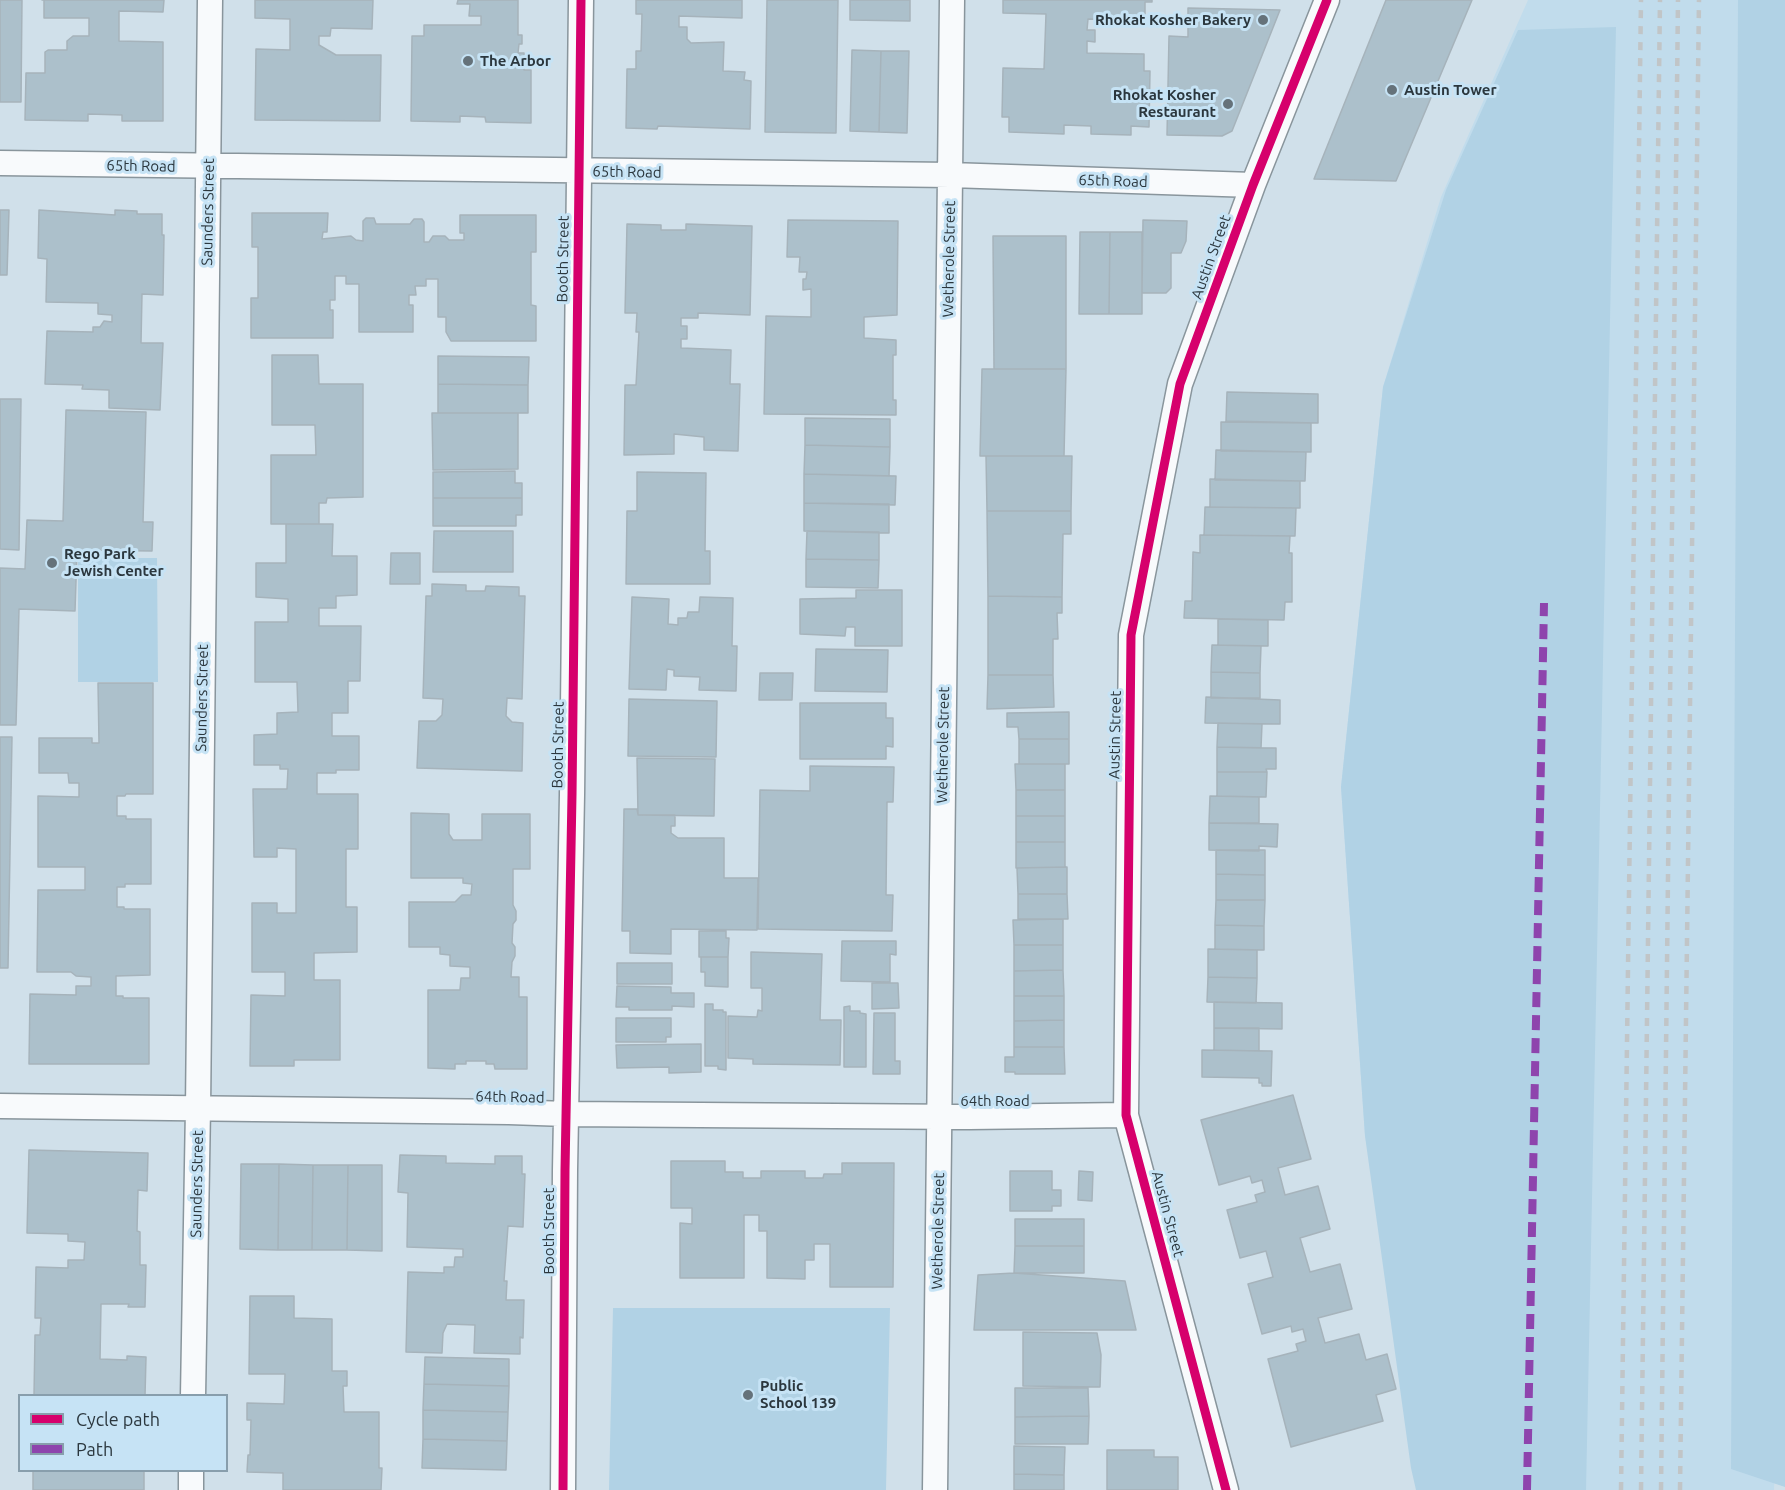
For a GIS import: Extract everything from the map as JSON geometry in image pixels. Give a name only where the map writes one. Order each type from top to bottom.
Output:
[{"type":"street","name":"Saunders Street","points":[[193,1394],[210,0]]},
{"type":"street","name":"Booth Street","points":[[563,1490],[581,0]]},
{"type":"street","name":"Wetherole Street","points":[[935,1490],[952,0]]},
{"type":"street","name":"Austin Street","points":[[1226,1490],[1126,1115],[1131,635],[1180,384],[1253,185],[1327,0]]},
{"type":"street","name":"65th Road","points":[[0,163],[950,176],[1253,185]]},
{"type":"street","name":"64th Road","points":[[0,1106],[566,1114],[1126,1115]]},
{"type":"street","points":[[191,1472],[191,1490]]},
{"type":"shaded area","points":[[1528,0],[1785,0],[1785,1053],[1780,1331],[1774,1490],[1442,1490],[1365,1136],[1341,787],[1383,387],[1441,197]]},
{"type":"shaded area","points":[[1738,0],[1785,0],[1785,1487],[1731,1469]]},
{"type":"shaded area","points":[[1616,27],[1586,1490],[1416,1490],[1411,1468],[1365,1136],[1341,787],[1383,387],[1446,190],[1518,30]]},
{"type":"shaded area","points":[[78,558],[157,558],[158,682],[78,682]]},
{"type":"shaded area","name":"Public School 139","points":[[613,1308],[890,1308],[886,1490],[609,1490]]},
{"type":"building","points":[[0,0],[22,0],[21,102],[0,102]]},
{"type":"building","points":[[44,0],[164,0],[163,12],[119,11],[119,41],[163,42],[163,121],[122,121],[122,115],[88,114],[88,121],[25,120],[26,73],[45,73],[45,52],[67,50],[67,41],[73,36],[89,36],[89,18],[44,18]]},
{"type":"building","points":[[255,0],[373,0],[372,29],[331,28],[330,36],[319,36],[319,45],[336,55],[381,55],[380,121],[255,120],[256,49],[290,50],[290,19],[255,18]]},
{"type":"building","name":"The Arbor","points":[[458,0],[518,0],[518,35],[522,35],[522,44],[519,44],[518,53],[524,53],[524,70],[531,70],[531,123],[486,122],[485,117],[460,116],[460,122],[411,121],[412,36],[424,36],[424,25],[481,25],[481,16],[469,16],[470,4],[457,4]]},
{"type":"building","points":[[636,0],[742,0],[742,18],[679,16],[679,27],[687,27],[687,39],[691,43],[724,42],[723,71],[745,72],[744,80],[751,81],[750,129],[658,126],[657,129],[626,128],[627,69],[636,69],[636,51],[641,51],[642,14],[636,14]]},
{"type":"building","points":[[767,0],[838,0],[836,133],[765,132]]},
{"type":"building","points":[[850,0],[910,0],[910,21],[850,20]]},
{"type":"building","points":[[1003,0],[1152,0],[1152,2],[1145,2],[1145,20],[1088,19],[1087,30],[1095,30],[1095,42],[1087,41],[1087,53],[1144,54],[1144,71],[1150,71],[1149,127],[1131,126],[1131,135],[1091,134],[1091,126],[1064,125],[1064,134],[1009,132],[1009,117],[1002,117],[1003,68],[1044,69],[1046,14],[1003,13]]},
{"type":"building","name":"Austin Tower","points":[[1386,0],[1472,0],[1396,181],[1314,179]]},
{"type":"building","points":[[1188,8],[1280,10],[1232,131],[1222,136],[1167,135],[1169,36],[1188,37]]},
{"type":"building","points":[[852,50],[881,51],[879,132],[850,131]]},
{"type":"building","points":[[881,51],[909,51],[907,133],[879,132]]},
{"type":"building","points":[[0,210],[9,210],[7,275],[0,275]]},
{"type":"building","points":[[39,210],[115,215],[115,210],[137,211],[137,214],[162,214],[163,295],[142,294],[141,343],[163,343],[160,410],[109,408],[109,390],[82,389],[83,385],[45,384],[47,331],[93,332],[93,327],[100,327],[104,321],[112,322],[112,315],[98,314],[98,303],[46,302],[47,259],[38,258]]},
{"type":"building","points":[[252,213],[328,213],[327,232],[323,232],[322,239],[351,236],[363,241],[363,221],[366,218],[374,218],[376,224],[410,224],[414,219],[422,219],[424,242],[429,242],[433,236],[445,236],[449,240],[464,240],[464,233],[460,233],[460,215],[536,215],[536,252],[531,252],[531,305],[536,306],[536,341],[451,341],[446,332],[446,317],[438,317],[438,279],[426,279],[426,286],[415,286],[416,295],[409,295],[409,305],[413,305],[413,332],[359,332],[359,284],[346,284],[346,276],[335,276],[335,300],[330,300],[330,310],[333,310],[333,338],[251,338],[251,298],[258,298],[258,247],[252,247]]},
{"type":"building","points":[[788,220],[898,221],[897,315],[864,317],[864,338],[896,340],[896,355],[893,355],[893,400],[896,400],[896,415],[764,414],[766,316],[811,317],[811,289],[803,290],[803,279],[806,279],[807,272],[799,272],[800,257],[787,257]]},
{"type":"building","points":[[1143,220],[1187,221],[1186,241],[1181,253],[1171,253],[1171,288],[1166,293],[1142,293]]},
{"type":"building","points":[[627,224],[661,225],[661,230],[686,230],[686,224],[752,226],[750,315],[698,313],[698,318],[681,318],[681,326],[687,326],[687,339],[681,339],[681,348],[731,350],[730,384],[740,384],[738,451],[704,450],[704,437],[674,434],[674,454],[624,455],[625,385],[636,385],[639,332],[636,332],[637,313],[625,313]]},
{"type":"building","points":[[1080,232],[1110,232],[1109,314],[1079,314]]},
{"type":"building","points":[[1110,232],[1142,232],[1142,314],[1109,314]]},
{"type":"building","points":[[993,236],[1066,236],[1066,369],[994,369]]},
{"type":"building","points":[[272,355],[318,355],[319,384],[363,384],[363,497],[327,498],[326,503],[319,503],[319,524],[271,524],[271,455],[316,455],[315,425],[272,425]]},
{"type":"building","points":[[438,356],[529,357],[528,385],[438,384]]},
{"type":"building","points":[[982,369],[1066,369],[1064,456],[980,456]]},
{"type":"building","points":[[438,384],[528,385],[528,413],[438,413]]},
{"type":"building","points":[[1227,392],[1318,394],[1318,423],[1226,421]]},
{"type":"building","points":[[0,399],[21,399],[19,550],[0,549]]},
{"type":"building","name":"Rego Park Jewish Center","points":[[66,410],[146,412],[143,522],[153,522],[152,551],[77,550],[75,611],[19,609],[16,725],[0,725],[0,568],[25,569],[27,520],[63,521]]},
{"type":"building","points":[[432,413],[518,413],[518,469],[433,470]]},
{"type":"building","points":[[805,418],[890,419],[890,447],[805,445]]},
{"type":"building","points":[[1221,422],[1311,423],[1311,452],[1221,451]]},
{"type":"building","points":[[805,445],[890,447],[889,476],[804,474]]},
{"type":"building","points":[[1216,450],[1306,452],[1305,481],[1215,480]]},
{"type":"building","points":[[986,456],[1072,456],[1071,511],[987,511]]},
{"type":"building","points":[[515,471],[515,483],[522,483],[522,498],[433,498],[433,472]]},
{"type":"building","points":[[637,472],[706,473],[705,551],[710,551],[710,584],[626,584],[627,511],[637,511]]},
{"type":"building","points":[[804,474],[896,476],[895,505],[804,503]]},
{"type":"building","points":[[1210,479],[1300,481],[1300,508],[1210,507]]},
{"type":"building","points":[[433,498],[522,498],[522,515],[516,515],[516,526],[433,526]]},
{"type":"building","points":[[804,503],[889,504],[889,533],[804,531]]},
{"type":"building","points":[[1205,507],[1296,508],[1295,536],[1204,535]]},
{"type":"building","points":[[987,511],[1071,511],[1071,534],[1063,534],[1062,597],[988,596]]},
{"type":"building","points":[[286,524],[333,524],[332,556],[357,556],[357,595],[336,596],[336,608],[319,608],[319,626],[361,626],[360,681],[348,681],[348,713],[332,713],[332,736],[359,736],[359,770],[317,773],[317,794],[358,794],[358,849],[346,849],[346,907],[357,907],[357,952],[314,953],[314,980],[340,980],[340,1060],[294,1060],[294,1066],[250,1066],[251,995],[285,996],[285,972],[252,972],[252,903],[277,903],[277,913],[296,913],[296,849],[277,848],[277,857],[254,857],[253,789],[287,789],[288,769],[280,769],[280,765],[254,765],[254,735],[277,734],[277,713],[298,712],[297,682],[255,682],[255,622],[288,622],[288,599],[256,597],[256,563],[286,563]]},
{"type":"building","points":[[434,531],[513,531],[513,572],[433,572]]},
{"type":"building","points":[[807,531],[879,532],[879,560],[806,559]]},
{"type":"building","points":[[1200,535],[1290,536],[1292,602],[1285,602],[1284,620],[1184,618],[1185,601],[1192,601],[1193,552],[1200,553]]},
{"type":"building","points":[[391,553],[420,553],[420,584],[390,584]]},
{"type":"building","points":[[806,559],[879,560],[878,588],[806,587]]},
{"type":"building","points":[[432,584],[466,585],[466,591],[485,591],[486,586],[519,587],[519,596],[525,596],[522,699],[507,698],[506,716],[512,722],[523,723],[522,771],[417,768],[419,721],[436,721],[442,715],[443,699],[423,698],[426,596],[432,596]]},
{"type":"building","points":[[856,590],[902,590],[902,646],[855,646],[855,627],[846,627],[845,636],[800,634],[800,599],[856,598]]},
{"type":"building","points":[[988,596],[1062,597],[1062,613],[1057,613],[1058,639],[1053,639],[1053,675],[988,675]]},
{"type":"building","points":[[632,597],[669,599],[668,624],[678,625],[678,618],[687,618],[688,612],[699,612],[700,597],[733,598],[732,646],[737,646],[736,691],[699,690],[700,677],[674,676],[674,670],[667,669],[666,690],[629,689]]},
{"type":"building","points":[[1218,619],[1268,620],[1268,646],[1218,645]]},
{"type":"building","points":[[1212,645],[1261,646],[1260,673],[1211,672]]},
{"type":"building","points":[[816,649],[888,650],[887,692],[815,691]]},
{"type":"building","points":[[1211,672],[1260,673],[1260,698],[1211,698]]},
{"type":"building","points":[[760,673],[793,673],[792,700],[759,700]]},
{"type":"building","points":[[988,675],[1053,675],[1054,707],[987,709]]},
{"type":"building","points":[[98,683],[153,683],[153,794],[117,796],[117,816],[126,816],[126,819],[151,819],[151,884],[125,884],[125,887],[117,887],[117,907],[150,909],[150,975],[116,976],[116,996],[149,998],[149,1064],[29,1064],[30,994],[76,995],[76,986],[91,986],[91,977],[76,976],[71,972],[37,972],[38,890],[85,890],[85,867],[38,867],[38,796],[79,797],[79,783],[69,783],[68,773],[39,773],[39,738],[92,738],[92,743],[99,743]]},
{"type":"building","points":[[1206,697],[1280,700],[1280,724],[1205,723]]},
{"type":"building","points":[[629,699],[717,701],[716,757],[628,756]]},
{"type":"building","points":[[800,703],[886,703],[886,718],[893,718],[893,747],[886,746],[886,759],[800,759]]},
{"type":"building","points":[[1069,712],[1069,739],[1019,739],[1018,727],[1007,727],[1007,713]]},
{"type":"building","points":[[1218,723],[1262,724],[1261,748],[1217,747]]},
{"type":"building","points":[[0,737],[12,737],[8,968],[0,968]]},
{"type":"building","points":[[1019,739],[1069,739],[1069,764],[1019,764]]},
{"type":"building","points":[[1217,747],[1276,748],[1276,769],[1266,769],[1267,772],[1217,772]]},
{"type":"building","points":[[637,758],[715,759],[714,816],[638,815]]},
{"type":"building","points":[[1015,764],[1065,764],[1065,790],[1016,790]]},
{"type":"building","points":[[810,766],[894,767],[893,802],[887,802],[886,895],[893,895],[892,931],[758,929],[760,790],[810,791]]},
{"type":"building","points":[[1217,772],[1267,772],[1266,797],[1217,796]]},
{"type":"building","points":[[1016,790],[1065,790],[1065,816],[1016,816]]},
{"type":"building","points":[[1210,796],[1259,797],[1259,823],[1209,823]]},
{"type":"building","points":[[624,809],[637,809],[638,815],[675,815],[675,826],[671,826],[671,833],[678,838],[724,838],[724,878],[758,878],[757,930],[671,929],[671,954],[630,953],[630,931],[622,931]]},
{"type":"building","points":[[411,813],[449,814],[449,834],[453,840],[482,840],[482,814],[530,814],[530,869],[513,869],[513,905],[516,920],[513,924],[512,943],[515,947],[515,956],[512,962],[511,977],[519,977],[519,997],[527,997],[527,1069],[495,1069],[494,1064],[486,1064],[486,1061],[466,1061],[466,1064],[455,1064],[455,1069],[428,1068],[428,990],[460,990],[461,978],[470,978],[470,967],[450,966],[450,955],[440,954],[440,947],[409,947],[409,902],[455,902],[462,895],[471,895],[472,884],[463,883],[463,878],[411,878]]},
{"type":"building","points":[[1016,816],[1065,816],[1065,842],[1016,842]]},
{"type":"building","points":[[1209,823],[1278,824],[1277,847],[1259,846],[1259,851],[1209,850]]},
{"type":"building","points":[[1016,842],[1065,842],[1065,867],[1016,868]]},
{"type":"building","points":[[1216,850],[1265,850],[1265,875],[1216,874]]},
{"type":"building","points":[[1067,867],[1067,894],[1018,894],[1017,868]]},
{"type":"building","points":[[1216,874],[1265,875],[1265,900],[1216,900]]},
{"type":"building","points":[[1018,894],[1067,894],[1068,919],[1018,919]]},
{"type":"building","points":[[1216,900],[1265,900],[1264,926],[1215,925]]},
{"type":"building","points":[[1063,919],[1063,945],[1014,945],[1013,920]]},
{"type":"building","points":[[1215,925],[1264,926],[1264,950],[1215,949]]},
{"type":"building","points":[[699,931],[726,931],[726,938],[729,938],[728,957],[699,957]]},
{"type":"building","points":[[842,941],[896,941],[896,955],[890,954],[890,982],[841,981]]},
{"type":"building","points":[[1014,945],[1063,945],[1063,970],[1014,971]]},
{"type":"building","points":[[1208,949],[1257,950],[1257,978],[1208,977]]},
{"type":"building","points":[[751,952],[822,954],[820,1020],[841,1020],[840,1065],[753,1064],[753,1059],[728,1058],[728,1016],[757,1017],[758,1010],[762,1011],[762,988],[751,988]]},
{"type":"building","points":[[701,957],[728,957],[728,987],[705,986],[705,972],[701,972]]},
{"type":"building","points":[[617,963],[672,963],[672,984],[617,984]]},
{"type":"building","points":[[1063,970],[1064,996],[1014,996],[1014,971]]},
{"type":"building","points":[[1208,977],[1257,978],[1256,1003],[1207,1002]]},
{"type":"building","points":[[872,983],[898,983],[899,1008],[872,1009]]},
{"type":"building","points":[[617,986],[671,987],[671,993],[694,993],[694,1007],[672,1006],[672,1010],[629,1010],[629,1007],[616,1007]]},
{"type":"building","points":[[1014,996],[1064,996],[1064,1020],[1014,1021]]},
{"type":"building","points":[[1214,1002],[1282,1003],[1282,1029],[1214,1028]]},
{"type":"building","points":[[705,1004],[713,1004],[713,1010],[726,1012],[726,1070],[718,1069],[718,1066],[705,1066]]},
{"type":"building","points":[[850,1006],[850,1011],[860,1011],[866,1014],[866,1067],[844,1067],[844,1007]]},
{"type":"building","points":[[874,1013],[895,1013],[895,1061],[900,1061],[900,1074],[873,1074]]},
{"type":"building","points":[[616,1018],[671,1018],[671,1037],[666,1037],[666,1042],[616,1042]]},
{"type":"building","points":[[1064,1020],[1064,1047],[1014,1047],[1014,1021]]},
{"type":"building","points":[[1214,1028],[1259,1028],[1259,1051],[1214,1050]]},
{"type":"building","points":[[701,1044],[701,1072],[669,1073],[669,1067],[617,1068],[616,1045]]},
{"type":"building","points":[[1014,1047],[1064,1047],[1065,1074],[1005,1072],[1005,1057],[1014,1057]]},
{"type":"building","points":[[1202,1050],[1272,1051],[1271,1086],[1262,1086],[1259,1078],[1202,1077]]},
{"type":"building","points":[[1293,1095],[1311,1159],[1278,1168],[1285,1195],[1318,1186],[1330,1229],[1300,1238],[1310,1272],[1340,1264],[1352,1309],[1318,1318],[1325,1343],[1359,1334],[1366,1360],[1387,1354],[1396,1389],[1376,1395],[1383,1421],[1291,1447],[1268,1359],[1298,1351],[1296,1344],[1306,1341],[1303,1329],[1292,1332],[1291,1326],[1262,1334],[1248,1284],[1273,1277],[1266,1251],[1240,1258],[1227,1210],[1257,1202],[1255,1195],[1265,1192],[1262,1180],[1252,1183],[1250,1176],[1219,1185],[1201,1120]]},
{"type":"building","points":[[29,1150],[148,1153],[147,1191],[138,1190],[137,1231],[140,1232],[140,1265],[146,1265],[145,1307],[128,1307],[129,1304],[101,1304],[100,1359],[127,1360],[127,1356],[146,1357],[145,1394],[34,1394],[35,1335],[40,1335],[41,1318],[35,1318],[36,1267],[68,1268],[68,1260],[84,1260],[85,1242],[68,1241],[68,1234],[27,1233]]},
{"type":"building","points":[[400,1155],[446,1156],[446,1163],[495,1164],[495,1156],[522,1156],[522,1174],[525,1174],[523,1227],[508,1226],[504,1281],[507,1281],[506,1300],[524,1300],[523,1338],[520,1337],[520,1354],[474,1353],[475,1325],[447,1324],[443,1333],[442,1353],[406,1352],[408,1272],[444,1273],[444,1267],[454,1267],[455,1257],[463,1257],[463,1249],[407,1247],[408,1193],[398,1192]]},
{"type":"building","points":[[671,1161],[725,1161],[725,1172],[743,1172],[743,1178],[761,1178],[761,1171],[805,1171],[805,1178],[823,1178],[824,1174],[842,1174],[842,1163],[894,1163],[893,1287],[830,1287],[830,1244],[814,1244],[814,1260],[805,1260],[805,1279],[767,1278],[767,1231],[759,1231],[759,1215],[744,1215],[744,1278],[680,1278],[680,1223],[692,1224],[692,1208],[671,1208]]},
{"type":"building","points":[[241,1164],[279,1164],[278,1250],[240,1249]]},
{"type":"building","points":[[279,1164],[313,1165],[312,1250],[278,1250]]},
{"type":"building","points":[[313,1165],[348,1165],[347,1250],[312,1250]]},
{"type":"building","points":[[348,1165],[382,1165],[382,1251],[347,1250]]},
{"type":"building","points":[[1010,1171],[1052,1171],[1052,1190],[1061,1190],[1061,1206],[1052,1206],[1052,1211],[1010,1211]]},
{"type":"building","points":[[1079,1171],[1093,1172],[1092,1201],[1078,1200]]},
{"type":"building","points":[[1015,1219],[1084,1219],[1084,1246],[1015,1246]]},
{"type":"building","points":[[1015,1246],[1084,1246],[1084,1273],[1014,1273]]},
{"type":"building","points":[[1014,1273],[1125,1281],[1136,1330],[974,1330],[978,1275]]},
{"type":"building","points":[[250,1296],[294,1296],[294,1318],[332,1319],[332,1371],[347,1371],[347,1386],[343,1386],[344,1412],[379,1412],[381,1490],[283,1490],[283,1473],[247,1472],[251,1420],[247,1420],[247,1403],[284,1404],[285,1374],[249,1374]]},
{"type":"building","points":[[1023,1332],[1097,1333],[1101,1355],[1100,1387],[1023,1386]]},
{"type":"building","points":[[425,1357],[509,1359],[509,1386],[424,1384]]},
{"type":"building","points":[[424,1384],[509,1386],[508,1412],[423,1410]]},
{"type":"building","points":[[1015,1388],[1088,1388],[1089,1416],[1015,1417]]},
{"type":"building","points":[[423,1410],[508,1412],[507,1441],[423,1439]]},
{"type":"building","points":[[1089,1416],[1088,1444],[1015,1444],[1015,1417]]},
{"type":"building","points":[[423,1439],[507,1441],[506,1470],[422,1468]]},
{"type":"building","points":[[1014,1446],[1065,1447],[1064,1475],[1014,1474]]},
{"type":"building","points":[[1107,1450],[1154,1450],[1154,1457],[1178,1457],[1178,1490],[1107,1490]]},
{"type":"building","points":[[33,1472],[144,1472],[144,1490],[33,1490]]},
{"type":"building","points":[[1014,1474],[1064,1475],[1064,1490],[1014,1490]]},
{"type":"railway","points":[[1621,1490],[1641,0]]},
{"type":"railway","points":[[1641,1490],[1660,0]]},
{"type":"railway","points":[[1661,1490],[1678,0]]},
{"type":"railway","points":[[1680,1490],[1699,0]]},
{"type":"marked path","points":[[1527,1490],[1544,603]]},
{"type":"cycle path","points":[[563,1490],[565,1170],[572,795],[581,0]]},
{"type":"cycle path","points":[[1226,1490],[1126,1115],[1131,635],[1180,384],[1253,185],[1327,0]]},
{"type":"place","name":"Rhokat Kosher Bakery","points":[[1263,20]]},
{"type":"place","name":"The Arbor","points":[[468,61]]},
{"type":"place","name":"Austin Tower","points":[[1392,90]]},
{"type":"place","name":"Rhokat Kosher Restaurant","points":[[1228,104]]},
{"type":"place","name":"Rego Park Jewish Center","points":[[52,563]]},
{"type":"place","name":"Public School 139","points":[[748,1395]]}]
